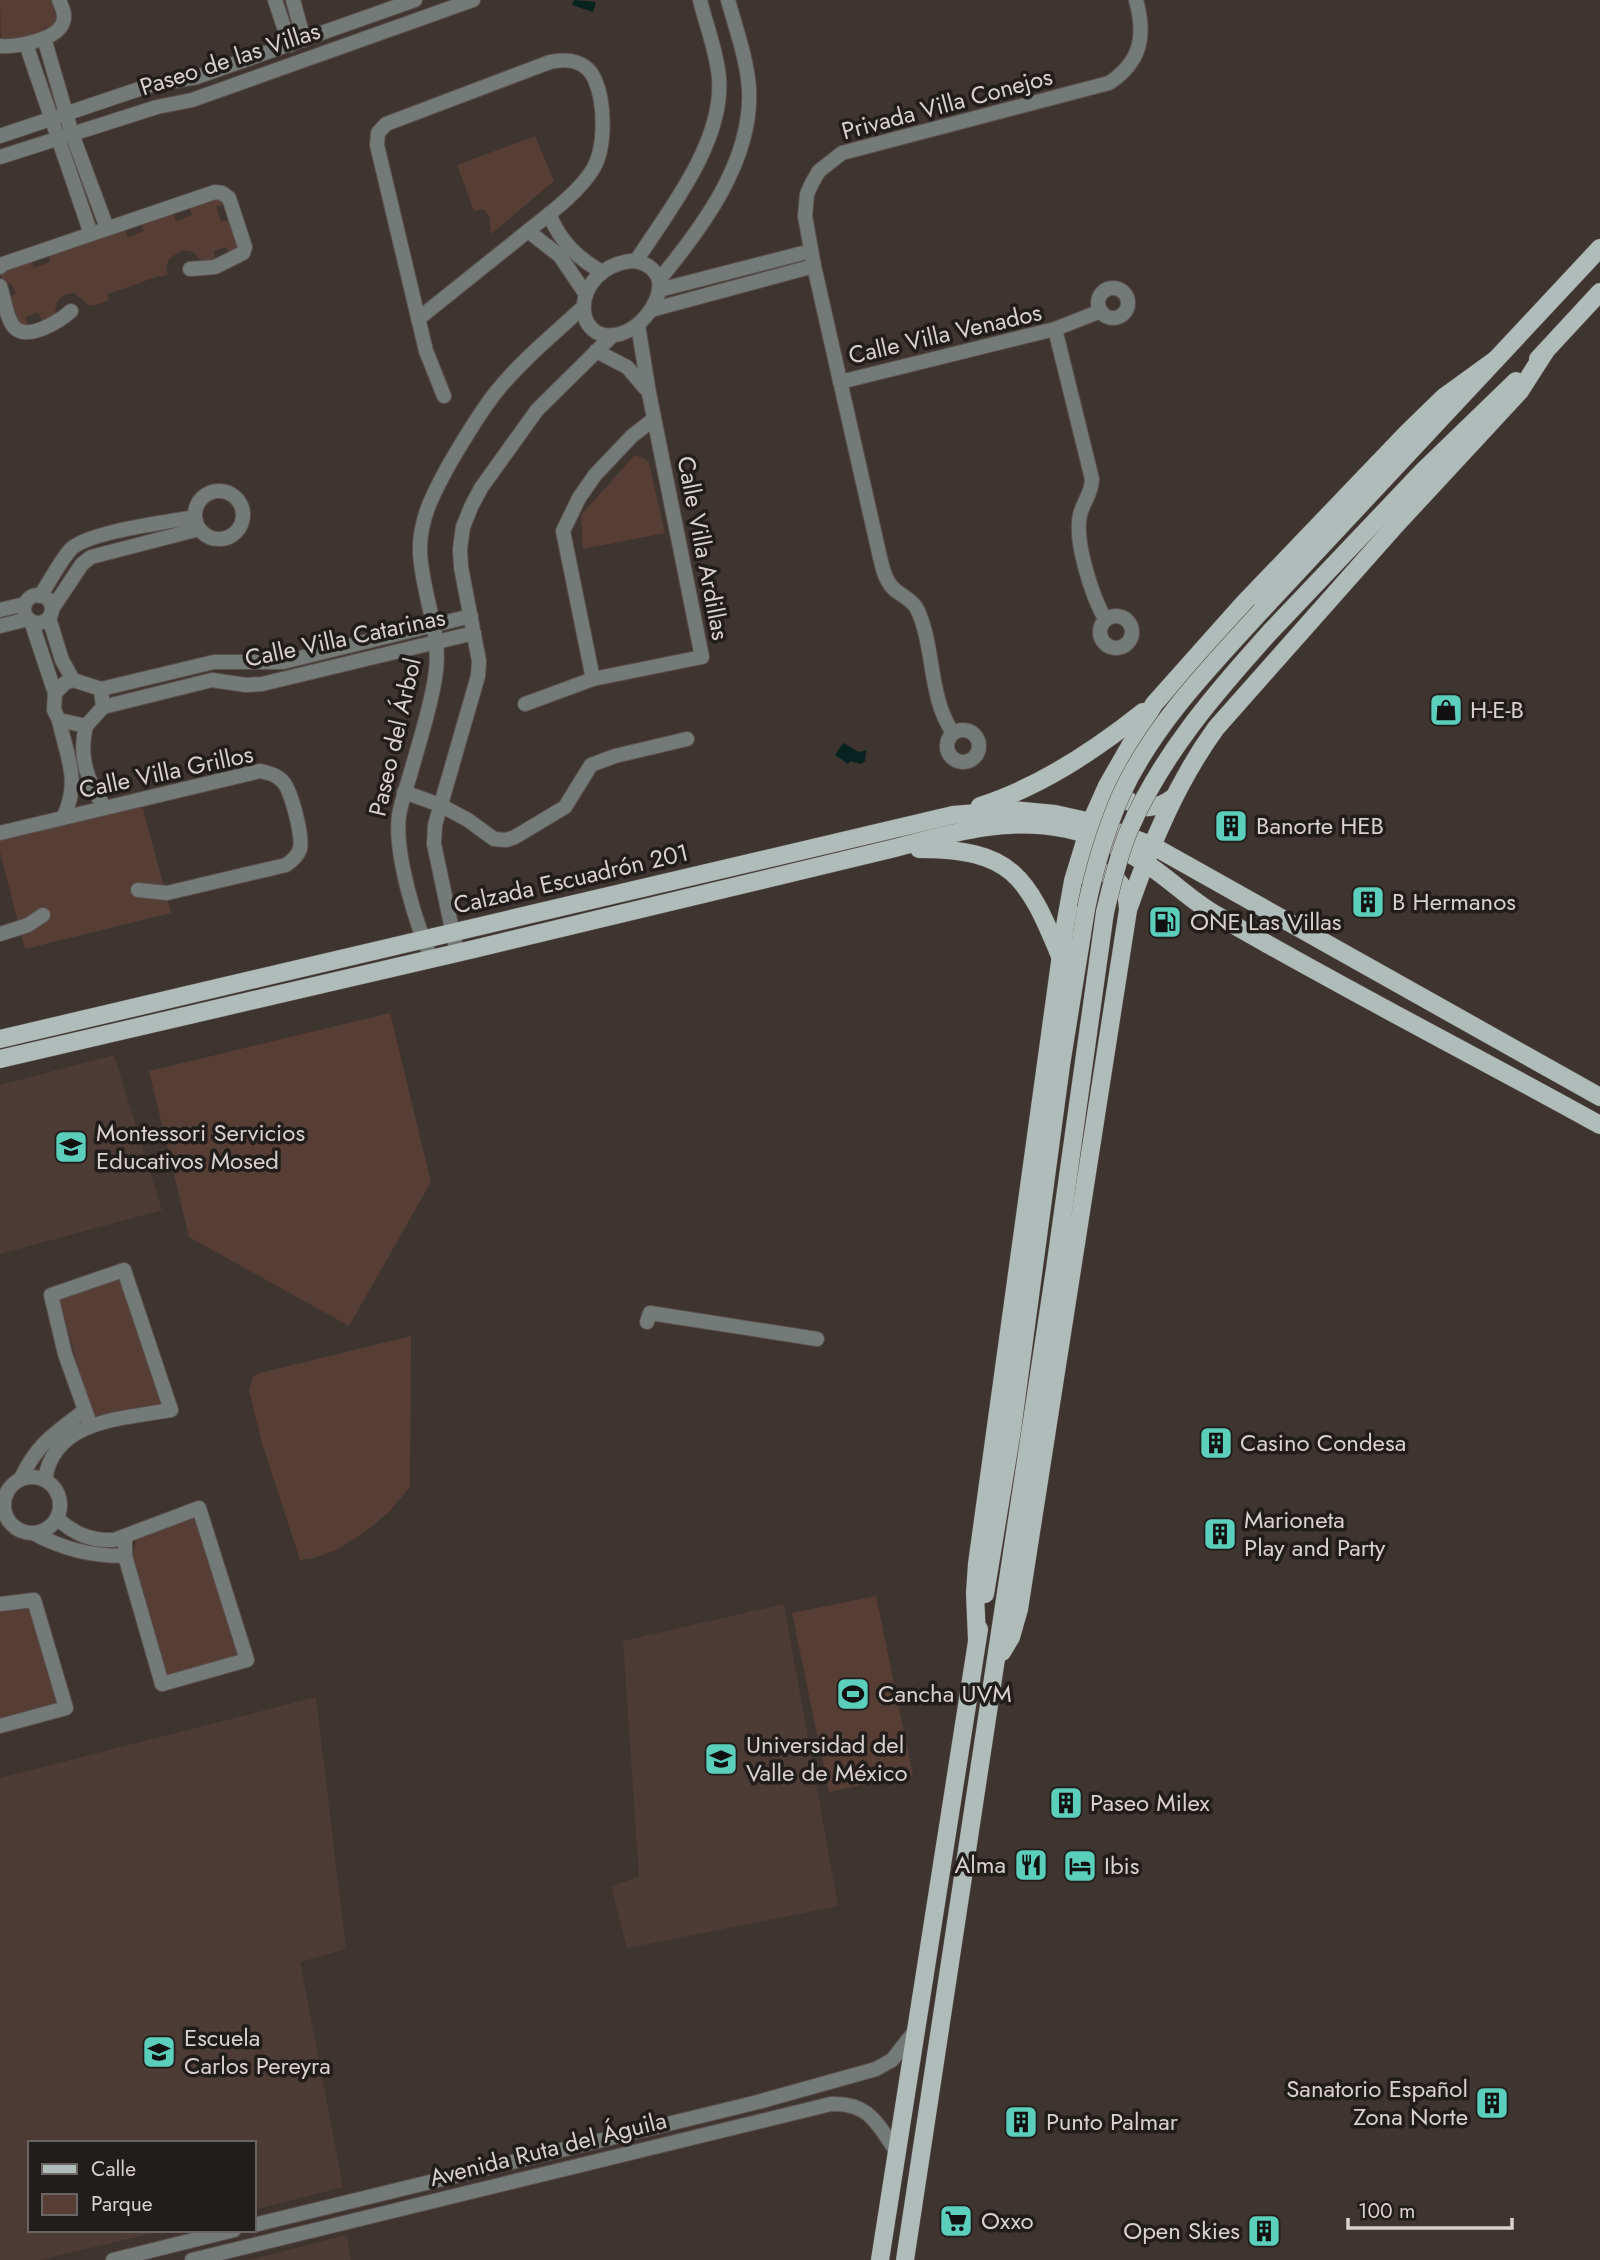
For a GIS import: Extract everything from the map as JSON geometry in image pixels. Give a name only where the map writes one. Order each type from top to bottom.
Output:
[{"type":"main road","points":[[880,2260],[1012,1430],[1063,1053],[1086,909],[1103,843],[1122,794],[1151,744],[1209,668],[1600,248]]},
{"type":"main road","points":[[905,2260],[1055,1269],[1105,912],[1129,831],[1157,775],[1199,714],[1271,631],[1423,471],[1545,352],[1600,292]]},
{"type":"main road","points":[[995,1664],[1010,1637],[1019,1609],[1129,907],[1145,863],[1174,797],[1198,753],[1216,728],[1385,537],[1520,391],[1545,352]]},
{"type":"main road","points":[[977,1639],[977,1564],[1061,959],[1073,881],[1089,829],[1115,769],[1154,704],[1252,594],[1407,433],[1444,397],[1495,360]]},
{"type":"main road","points":[[953,815],[1013,793],[1059,770],[1092,750],[1154,704]]},
{"type":"main road","points":[[1115,769],[1120,793],[1128,802],[1139,808],[1164,805],[1174,797]]},
{"type":"main road","name":"Calzada Escuadrón 201","points":[[0,1039],[953,815],[1034,811],[1153,846],[1600,1097]]},
{"type":"main road","points":[[1164,821],[1174,858]]},
{"type":"main road","name":"Calzada Escuadrón 201","points":[[0,1059],[432,959],[956,832],[1004,824],[1089,829],[1145,863],[1177,888],[1231,923],[1600,1125]]},
{"type":"main road","points":[[895,848],[962,850],[996,860],[1028,890],[1042,912],[1061,959]]},
{"type":"main road","points":[[1129,907],[1151,889],[1177,888],[1190,867]]},
{"type":"main road","points":[[1073,881],[1085,873],[1112,875],[1122,884],[1129,907]]},
{"type":"street","points":[[0,46],[26,44],[44,38],[61,27],[65,20],[59,0]]},
{"type":"street","points":[[275,0],[297,43]]},
{"type":"street","points":[[293,0],[297,43]]},
{"type":"street","name":"Paseo de las Villas","points":[[0,136],[151,85],[197,77],[415,0]]},
{"type":"street","name":"Paseo de las Villas","points":[[0,158],[157,107],[192,100],[473,0]]},
{"type":"street","points":[[636,261],[699,157],[716,117],[719,98],[718,66],[699,0]]},
{"type":"street","points":[[457,953],[434,844],[440,805],[478,676],[479,661],[460,549],[463,527],[481,488],[537,410],[613,335],[638,325],[651,310],[659,285],[721,191],[741,151],[747,129],[749,104],[747,72],[728,0]]},
{"type":"street","name":"Privada Villa Conejos","points":[[813,259],[805,216],[807,194],[819,171],[831,160],[860,147],[1109,83],[1129,66],[1140,45],[1141,19],[1136,0]]},
{"type":"street","points":[[44,38],[52,70],[58,116],[91,234]]},
{"type":"street","points":[[26,44],[37,76],[58,116]]},
{"type":"street","points":[[418,319],[549,214],[587,178],[595,166],[603,132],[598,86],[584,66],[563,59],[550,62],[386,124],[378,133],[377,145],[418,319],[426,351],[444,396]]},
{"type":"street","points":[[37,76],[52,70]]},
{"type":"street","points":[[64,137],[107,228]]},
{"type":"street","points":[[0,267],[215,192],[222,193],[229,198],[245,247],[243,253],[215,267],[190,269]]},
{"type":"street","points":[[549,214],[584,300],[589,324],[597,332],[613,335]]},
{"type":"street","points":[[528,231],[602,272]]},
{"type":"street","points":[[659,285],[748,267],[813,259]]},
{"type":"street","points":[[651,310],[752,282],[813,259]]},
{"type":"street","name":"Calle Villa Venados","points":[[813,259],[885,573],[892,587],[911,601],[920,616],[939,702],[953,733]]},
{"type":"street","points":[[584,300],[602,272],[615,264],[636,261],[650,267],[659,285]]},
{"type":"street","points":[[748,267],[752,282]]},
{"type":"street","points":[[0,286],[13,327],[20,331],[32,331],[53,324],[71,311]]},
{"type":"street","name":"Paseo del Árbol","points":[[432,959],[422,939],[399,851],[397,833],[404,792],[435,681],[438,642],[420,554],[427,506],[471,427],[497,391],[584,300]]},
{"type":"street","points":[[1055,329],[1101,312]]},
{"type":"street","name":"Calle Villa Ardillas","points":[[526,704],[593,679],[702,657],[638,325]]},
{"type":"street","name":"Calle Villa Venados","points":[[840,382],[1055,329],[1092,480],[1089,495],[1079,517],[1078,531],[1096,601],[1105,619]]},
{"type":"street","name":"Calle Villa Ardillas","points":[[597,351],[613,357],[627,367],[649,393]]},
{"type":"street","points":[[593,679],[563,531],[594,475],[632,436],[654,419]]},
{"type":"street","points":[[0,626],[30,620],[39,623],[51,614],[82,564],[90,556],[197,523],[98,536],[81,542],[71,549],[40,596]]},
{"type":"street","points":[[63,818],[73,788],[59,720],[54,710],[55,693],[30,620],[24,611],[26,604],[34,596],[50,601],[62,660],[73,680]]},
{"type":"street","points":[[0,610],[26,604]]},
{"type":"street","name":"Calle Villa Catarinas","points":[[101,689],[214,662],[283,662],[471,616]]},
{"type":"street","name":"Calle Villa Catarinas","points":[[103,707],[212,680],[246,685],[262,684],[474,633]]},
{"type":"street","points":[[55,693],[65,683],[73,680],[101,689],[103,707],[86,726],[82,744],[86,773],[105,808]]},
{"type":"street","points":[[59,720],[86,726]]},
{"type":"street","points":[[404,792],[440,805],[468,820],[494,839],[506,840],[515,838],[565,807],[591,765],[615,756],[687,739]]},
{"type":"street","name":"Calle Villa Grillos","points":[[0,833],[260,771],[277,776],[289,792],[300,837],[299,852],[286,866],[167,892],[138,890]]},
{"type":"street","points":[[0,934],[28,925],[43,915]]},
{"type":"street","points":[[21,1478],[36,1451],[50,1445],[87,1417],[171,1410],[124,1270],[51,1295],[65,1354],[87,1417]]},
{"type":"street","points":[[647,1322],[650,1313],[817,1339]]},
{"type":"street","points":[[45,1480],[50,1445]]},
{"type":"street","points":[[33,1533],[43,1531],[57,1518],[60,1501],[57,1493],[45,1480],[29,1476],[14,1482],[2,1496],[7,1528],[33,1533],[74,1550],[125,1556]]},
{"type":"street","points":[[57,1518],[81,1536],[103,1541],[125,1538],[199,1508],[247,1661],[162,1685],[125,1556],[125,1538]]},
{"type":"street","points":[[74,1550],[81,1536]]},
{"type":"street","points":[[0,1604],[34,1600],[66,1708],[0,1726]]},
{"type":"street","name":"Avenida Ruta del Águila","points":[[256,2225],[758,2102],[876,2069],[898,2054],[916,2030]]},
{"type":"street","name":"Avenida Ruta del Águila","points":[[192,2260],[831,2105],[846,2104],[862,2109],[875,2120],[896,2151]]},
{"type":"street","points":[[356,2200],[361,2219]]},
{"type":"street","points":[[113,2260],[226,2232]]},
{"type":"shaded area","name":"Montessori Servicios Educativos Mosed","points":[[114,1055],[162,1210],[0,1254],[0,1085]]},
{"type":"shaded area","name":"Universidad del Valle de México","points":[[784,1604],[838,1906],[627,1948],[611,1886],[639,1877],[623,1641]]},
{"type":"shaded area","name":"Escuela Carlos Pereyra","points":[[316,1697],[346,1949],[300,1962],[343,2187],[256,2209],[256,2141],[28,2141],[28,2232],[158,2232],[39,2260],[0,2260],[0,1778]]},
{"type":"shaded area","points":[[347,2235],[351,2260],[249,2260]]},
{"type":"green space","points":[[0,0],[54,0],[61,21],[18,41],[1,42]]},
{"type":"green space","points":[[535,136],[554,181],[491,234],[489,216],[483,209],[474,211],[457,165]]},
{"type":"green space","points":[[218,197],[223,199],[224,205],[216,207],[221,221],[229,220],[238,247],[229,253],[226,247],[214,251],[216,261],[203,263],[193,252],[182,250],[169,259],[166,269],[168,274],[108,294],[109,300],[92,306],[74,293],[64,295],[58,301],[55,320],[44,324],[38,312],[26,317],[28,324],[18,326],[8,298],[16,294],[11,283],[3,285],[0,272],[31,260],[34,268],[50,262],[49,254],[124,229],[128,237],[144,231],[141,223],[172,212],[176,221],[192,215],[189,207]]},
{"type":"green space","points":[[635,455],[649,463],[665,533],[583,549],[581,515]]},
{"type":"green space","points":[[141,802],[171,913],[25,949],[0,852],[0,834]]},
{"type":"green space","points":[[390,1013],[431,1182],[349,1326],[189,1237],[149,1071]]},
{"type":"green space","points":[[124,1276],[163,1404],[92,1418],[59,1297]]},
{"type":"green space","points":[[411,1336],[410,1487],[388,1513],[365,1532],[336,1550],[300,1560],[262,1443],[249,1390],[253,1376]]},
{"type":"green space","points":[[196,1515],[241,1658],[168,1676],[132,1559],[136,1539]]},
{"type":"green space","name":"Cancha UVM","points":[[876,1596],[913,1775],[829,1792],[792,1613]]},
{"type":"green space","points":[[30,1608],[57,1702],[0,1718],[0,1610]]},
{"type":"water","points":[[574,0],[596,2],[593,12],[572,5]]},
{"type":"water","points":[[843,743],[859,752],[866,750],[865,761],[861,764],[850,761],[848,764],[835,755]]},
{"type":"place","name":"H-E-B","points":[[1446,710]]},
{"type":"place","name":"Banorte HEB","points":[[1231,826]]},
{"type":"place","name":"B Hermanos","points":[[1368,902]]},
{"type":"place","name":"ONE Las Villas","points":[[1165,922]]},
{"type":"place","name":"Montessori Servicios Educativos Mosed","points":[[71,1147]]},
{"type":"place","name":"Casino Condesa","points":[[1216,1443]]},
{"type":"place","name":"Marioneta Play and Party","points":[[1220,1534]]},
{"type":"place","name":"Cancha UVM","points":[[853,1694]]},
{"type":"place","name":"Universidad del Valle de México","points":[[721,1759]]},
{"type":"place","name":"Paseo Milex","points":[[1066,1803]]},
{"type":"place","name":"Alma","points":[[1031,1865]]},
{"type":"place","name":"Ibis","points":[[1080,1866]]},
{"type":"place","name":"Escuela Carlos Pereyra","points":[[159,2052]]},
{"type":"place","name":"Sanatorio Español Zona Norte","points":[[1492,2103]]},
{"type":"place","name":"Punto Palmar","points":[[1021,2122]]},
{"type":"place","name":"Oxxo","points":[[956,2221]]},
{"type":"place","name":"Open Skies","points":[[1264,2231]]}]
